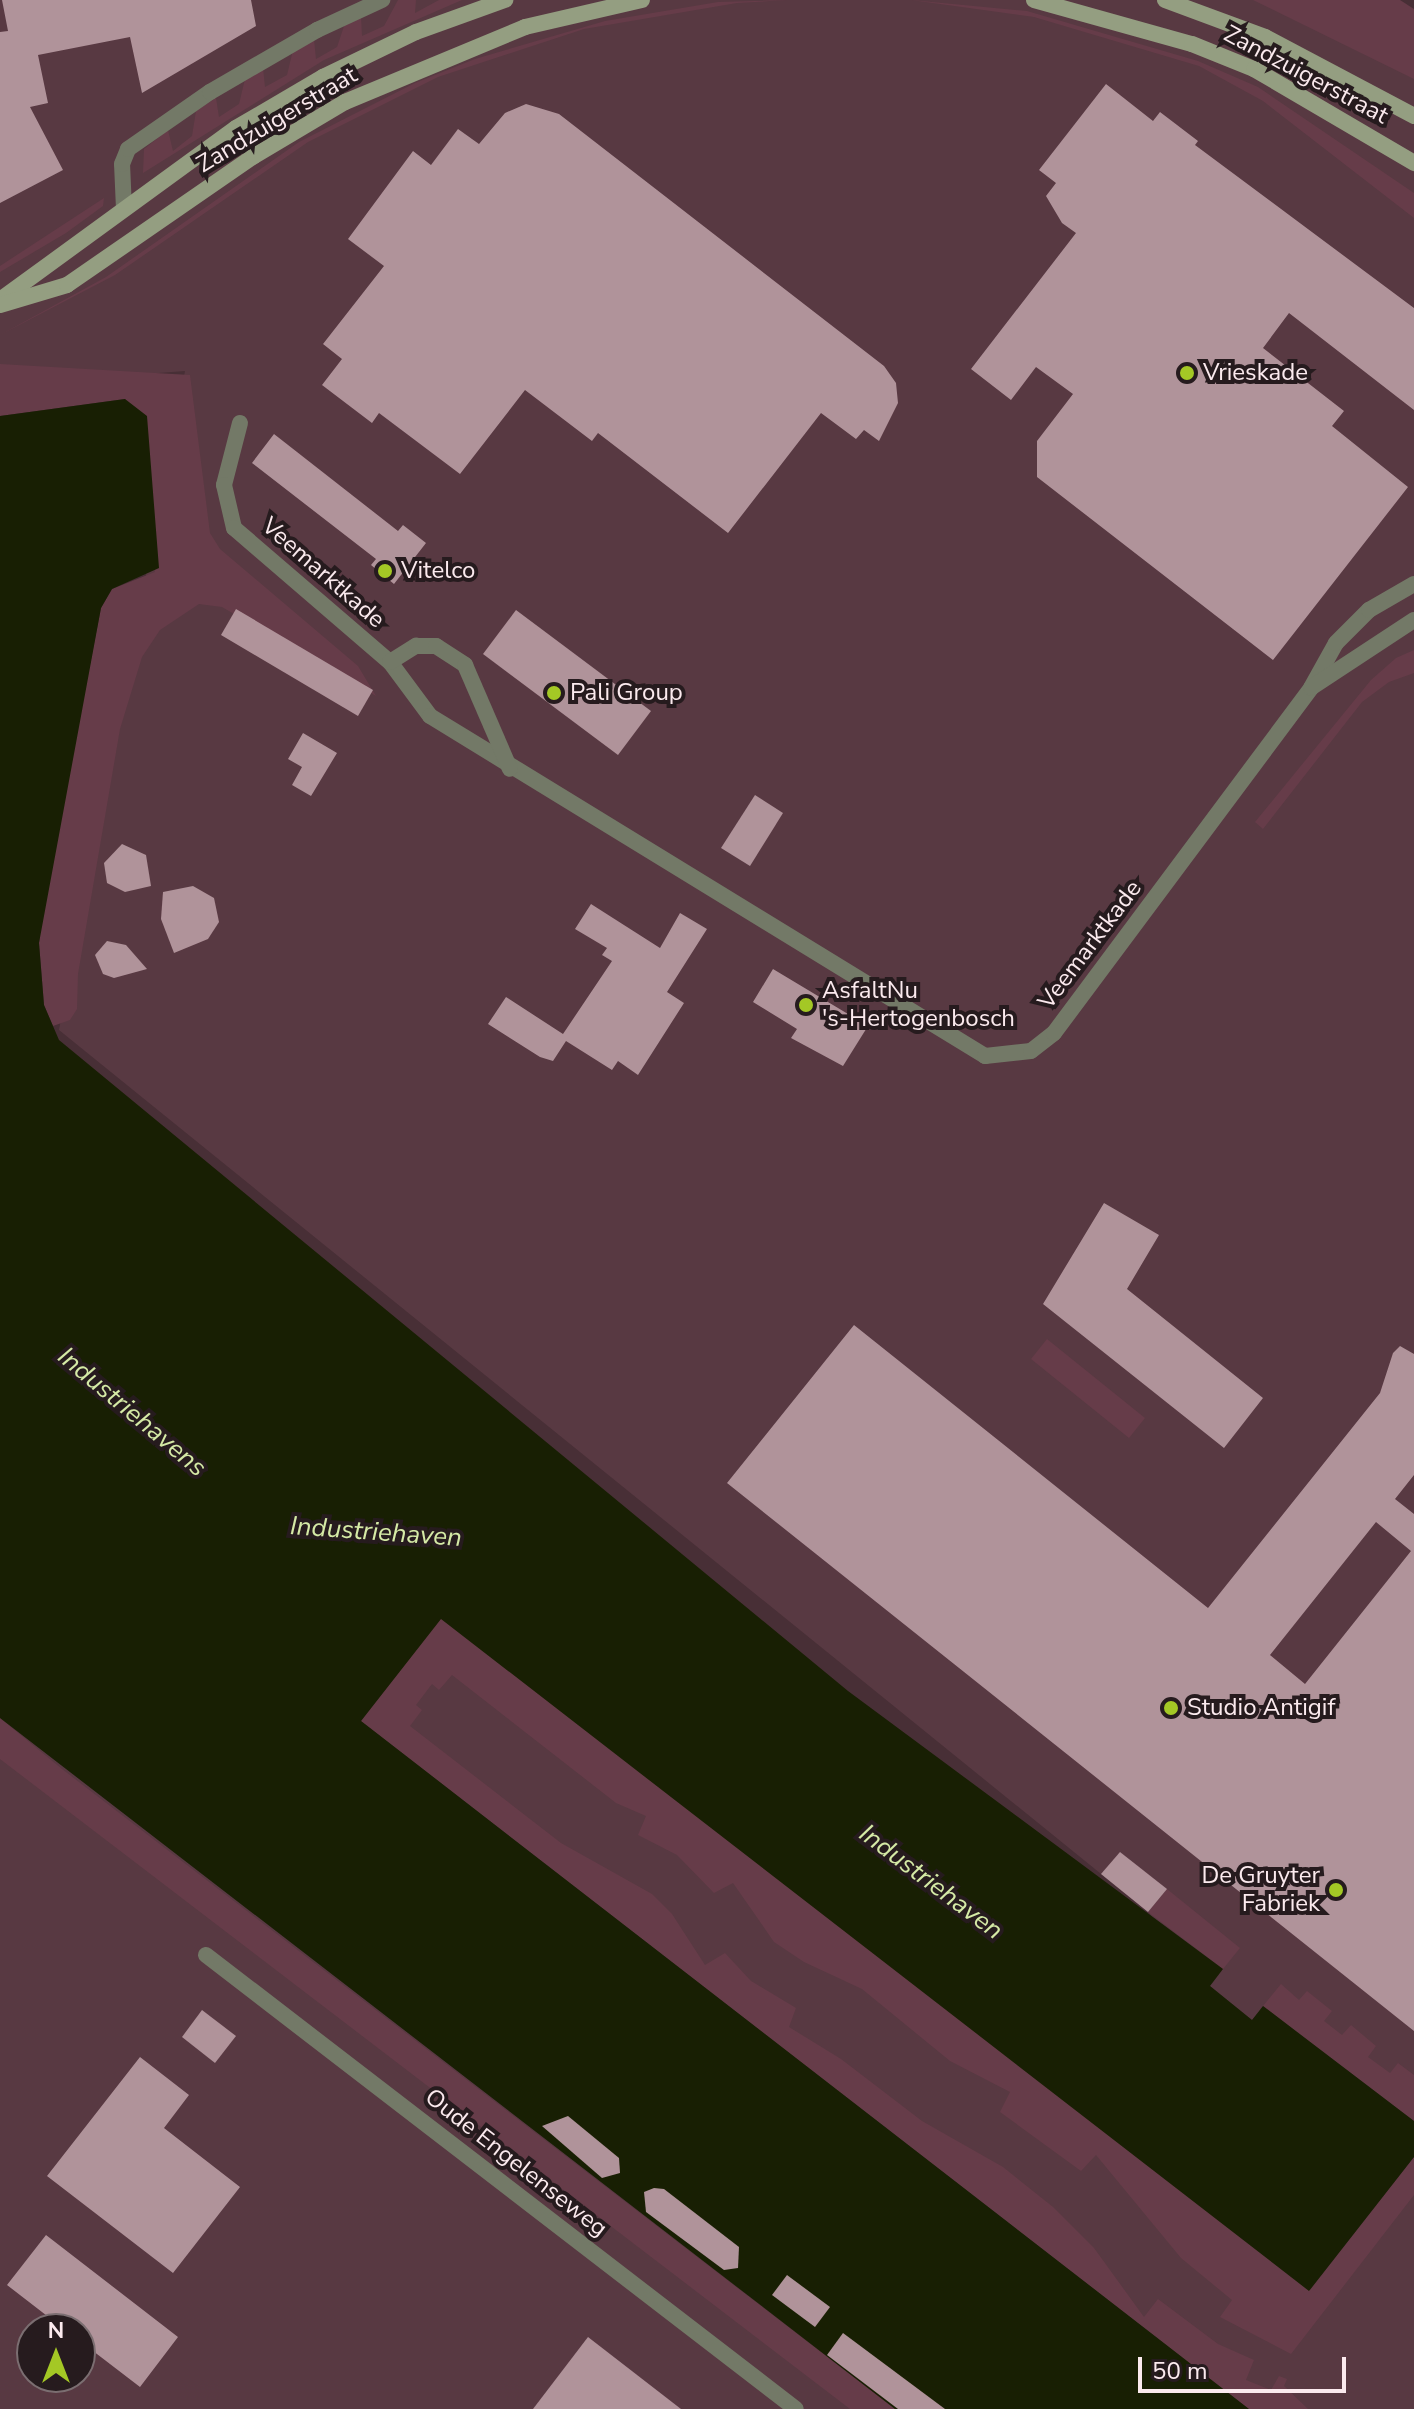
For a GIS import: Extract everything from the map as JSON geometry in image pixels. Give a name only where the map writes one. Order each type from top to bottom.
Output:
[{"type":"main road","name":"Zandzuigerstraat","points":[[0,302],[236,128],[323,77],[416,32],[505,0]]},
{"type":"main road","name":"Zandzuigerstraat","points":[[0,302],[67,285],[254,156],[359,95],[525,27],[642,0]]},
{"type":"main road","name":"Zandzuigerstraat","points":[[1034,0],[1192,44],[1254,69],[1414,163]]},
{"type":"main road","name":"Zandzuigerstraat","points":[[1165,0],[1265,37],[1414,116]]},
{"type":"street","points":[[124,209],[122,164],[128,149],[210,92],[317,30],[382,0]]},
{"type":"street","name":"Veemarktkade","points":[[240,423],[224,485],[234,528],[390,662],[430,716],[511,771],[969,1050],[1008,1056],[1031,1051],[1054,1033],[1311,688],[1336,643],[1369,610],[1414,584]]},
{"type":"street","name":"Veemarktkade","points":[[1311,688],[1414,620]]},
{"type":"street","name":"Veemarktkade","points":[[390,662],[416,646],[436,646],[465,665],[511,771]]},
{"type":"street","name":"Oude Engelenseweg","points":[[206,1955],[796,2409]]},
{"type":"shaded area","points":[[0,0],[1307,0],[1414,71],[1414,2121],[1264,2007],[1252,2020],[1210,1986],[1148,1912],[59,1030],[185,371],[0,385]]},
{"type":"shaded area","points":[[398,0],[416,0],[415,13],[439,0],[462,0],[324,60],[143,173],[144,149],[168,130],[173,151],[192,136],[196,111],[216,98],[219,117],[239,104],[245,79],[263,68],[265,87],[287,75],[293,50],[314,39],[316,59],[337,47],[345,23],[361,16],[362,36],[384,26]]},
{"type":"shaded area","points":[[788,0],[737,3],[584,29],[438,77],[308,142],[115,275],[0,335],[106,277],[299,142],[415,83],[475,59],[605,21],[718,2]]},
{"type":"shaded area","points":[[911,0],[1027,11],[1198,61],[1258,87],[1414,193],[1414,218],[1263,101],[1199,66],[1034,17]]},
{"type":"shaded area","points":[[1253,0],[1400,0],[1414,9],[1414,79]]},
{"type":"shaded area","points":[[104,198],[103,206],[66,233],[0,272],[0,266]]},
{"type":"shaded area","points":[[0,364],[190,375],[210,533],[220,549],[358,666],[376,696],[222,607],[199,604],[160,630],[142,657],[120,729],[78,974],[77,1009],[70,1020],[53,1026],[44,1005],[39,943],[43,905],[101,608],[112,589],[155,572],[125,399],[0,416]]},
{"type":"shaded area","points":[[1414,650],[1414,673],[1389,682],[1362,702],[1263,829],[1255,822],[1371,680],[1396,658]]},
{"type":"shaded area","points":[[1047,1339],[1145,1418],[1129,1438],[1031,1359]]},
{"type":"shaded area","points":[[441,1618],[1309,2291],[1414,2157],[1414,2409],[1249,2409],[361,1721]]},
{"type":"shaded area","points":[[441,1618],[1310,2290],[1414,2157],[1414,2195],[1291,2354],[1220,2317],[1232,2300],[1181,2258],[1096,2155],[1081,2171],[1000,2112],[1010,2092],[950,2061],[862,1989],[804,1962],[774,1942],[733,1883],[714,1893],[677,1855],[638,1835],[646,1816],[616,1803],[452,1675],[439,1690],[432,1684],[416,1705],[422,1710],[410,1726],[561,1843],[652,1894],[672,1914],[705,1965],[725,1953],[751,1981],[796,2008],[789,2027],[841,2059],[922,2121],[1003,2167],[1053,2207],[1094,2248],[1144,2317],[1158,2299],[1218,2344],[1254,2360],[1246,2380],[1271,2390],[1279,2376],[1287,2379],[1284,2386],[1308,2409],[1249,2409],[361,1721]]},
{"type":"shaded area","points":[[0,1696],[911,2409],[0,2409]]},
{"type":"shaded area","points":[[0,1718],[62,1769],[895,2409],[850,2409],[0,1759]]},
{"type":"shaded area","points":[[1167,1889],[1240,1948],[1223,1969],[1148,1912]]},
{"type":"shaded area","points":[[1281,1984],[1299,2000],[1307,1991],[1332,2011],[1324,2021],[1342,2035],[1351,2025],[1376,2046],[1368,2057],[1390,2073],[1398,2063],[1414,2075],[1414,2121],[1263,2006]]},
{"type":"water","points":[[125,399],[147,416],[159,568],[112,589],[101,608],[39,943],[44,1005],[59,1040],[848,1691],[1223,1969],[1210,1986],[1252,2020],[1263,2006],[1414,2121],[1414,2157],[1309,2291],[441,1619],[361,1721],[1249,2409],[895,2409],[0,1718],[0,416]]},
{"type":"building","points":[[2,0],[251,0],[256,26],[142,93],[130,37],[38,55],[48,103],[30,107],[63,170],[0,203],[0,32],[8,31]]},
{"type":"building","name":"Vrieskade","points":[[1106,84],[1153,121],[1160,112],[1198,141],[1195,145],[1414,308],[1414,410],[1289,313],[1263,348],[1344,411],[1332,426],[1408,487],[1273,660],[1037,477],[1037,441],[1073,394],[1036,367],[1011,400],[971,369],[1076,233],[1062,223],[1046,196],[1056,183],[1039,170]]},
{"type":"building","points":[[526,104],[559,114],[884,366],[896,383],[898,403],[879,441],[864,430],[856,439],[821,413],[728,533],[598,433],[592,441],[525,390],[460,474],[379,413],[372,423],[322,385],[342,359],[323,344],[384,266],[348,239],[413,151],[431,165],[458,129],[479,144],[505,113]]},
{"type":"building","points":[[274,434],[398,531],[403,525],[426,543],[394,584],[371,565],[376,559],[252,463]]},
{"type":"building","points":[[236,609],[373,690],[358,716],[221,635]]},
{"type":"building","points":[[516,610],[651,711],[618,755],[483,654]]},
{"type":"building","points":[[303,733],[337,753],[311,796],[292,785],[302,767],[288,759]]},
{"type":"building","points":[[755,795],[783,813],[750,866],[721,848]]},
{"type":"building","points":[[122,844],[146,855],[151,886],[125,892],[107,883],[104,863]]},
{"type":"building","points":[[193,886],[214,898],[219,922],[208,939],[174,953],[161,919],[163,892]]},
{"type":"building","points":[[591,904],[660,948],[680,913],[707,929],[667,992],[684,1003],[638,1075],[618,1061],[612,1070],[566,1041],[553,1061],[540,1057],[488,1024],[506,997],[563,1034],[612,961],[602,955],[607,948],[575,929]]},
{"type":"building","points":[[107,941],[126,945],[147,969],[114,978],[103,974],[95,955]]},
{"type":"building","points":[[773,969],[868,1026],[843,1066],[791,1038],[797,1029],[753,1002]]},
{"type":"building","points":[[1104,1203],[1159,1235],[1127,1289],[1263,1398],[1224,1448],[1043,1304]]},
{"type":"building","points":[[854,1325],[1208,1608],[1380,1393],[1393,1353],[1400,1346],[1414,1354],[1414,1475],[1395,1499],[1414,1514],[1414,2031],[727,1483]],"holes":[[[1376,1522],[1411,1551],[1305,1684],[1270,1655]]]},
{"type":"building","points":[[1120,1852],[1167,1889],[1148,1912],[1101,1874]]},
{"type":"building","points":[[202,2010],[236,2036],[215,2063],[182,2037]]},
{"type":"building","points":[[140,2057],[189,2095],[164,2128],[240,2187],[173,2273],[47,2176]]},
{"type":"building","points":[[568,2116],[619,2158],[620,2173],[602,2178],[542,2126]]},
{"type":"building","points":[[654,2188],[664,2189],[739,2247],[738,2268],[724,2270],[646,2212],[644,2192]]},
{"type":"building","points":[[46,2235],[178,2337],[140,2387],[96,2353],[96,2313],[43,2313],[7,2285]]},
{"type":"building","points":[[787,2275],[830,2307],[815,2327],[772,2295]]},
{"type":"building","points":[[843,2333],[945,2409],[898,2409],[827,2355]]},
{"type":"building","points":[[588,2337],[681,2409],[533,2409]]},
{"type":"place","name":"Vrieskade","points":[[1187,373]]},
{"type":"place","name":"Vitelco","points":[[385,571]]},
{"type":"place","name":"Pali Group","points":[[554,693]]},
{"type":"place","name":"AsfaltNu 's-Hertogenbosch","points":[[806,1005]]},
{"type":"place","name":"Studio Antigif","points":[[1171,1708]]},
{"type":"place","name":"De Gruyter Fabriek","points":[[1336,1890]]},
{"type":"water label","name":"Industriehavens","points":[[132,1412]]},
{"type":"water label","name":"Industriehaven","points":[[376,1532]]},
{"type":"water label","name":"Industriehaven","points":[[931,1882]]}]
